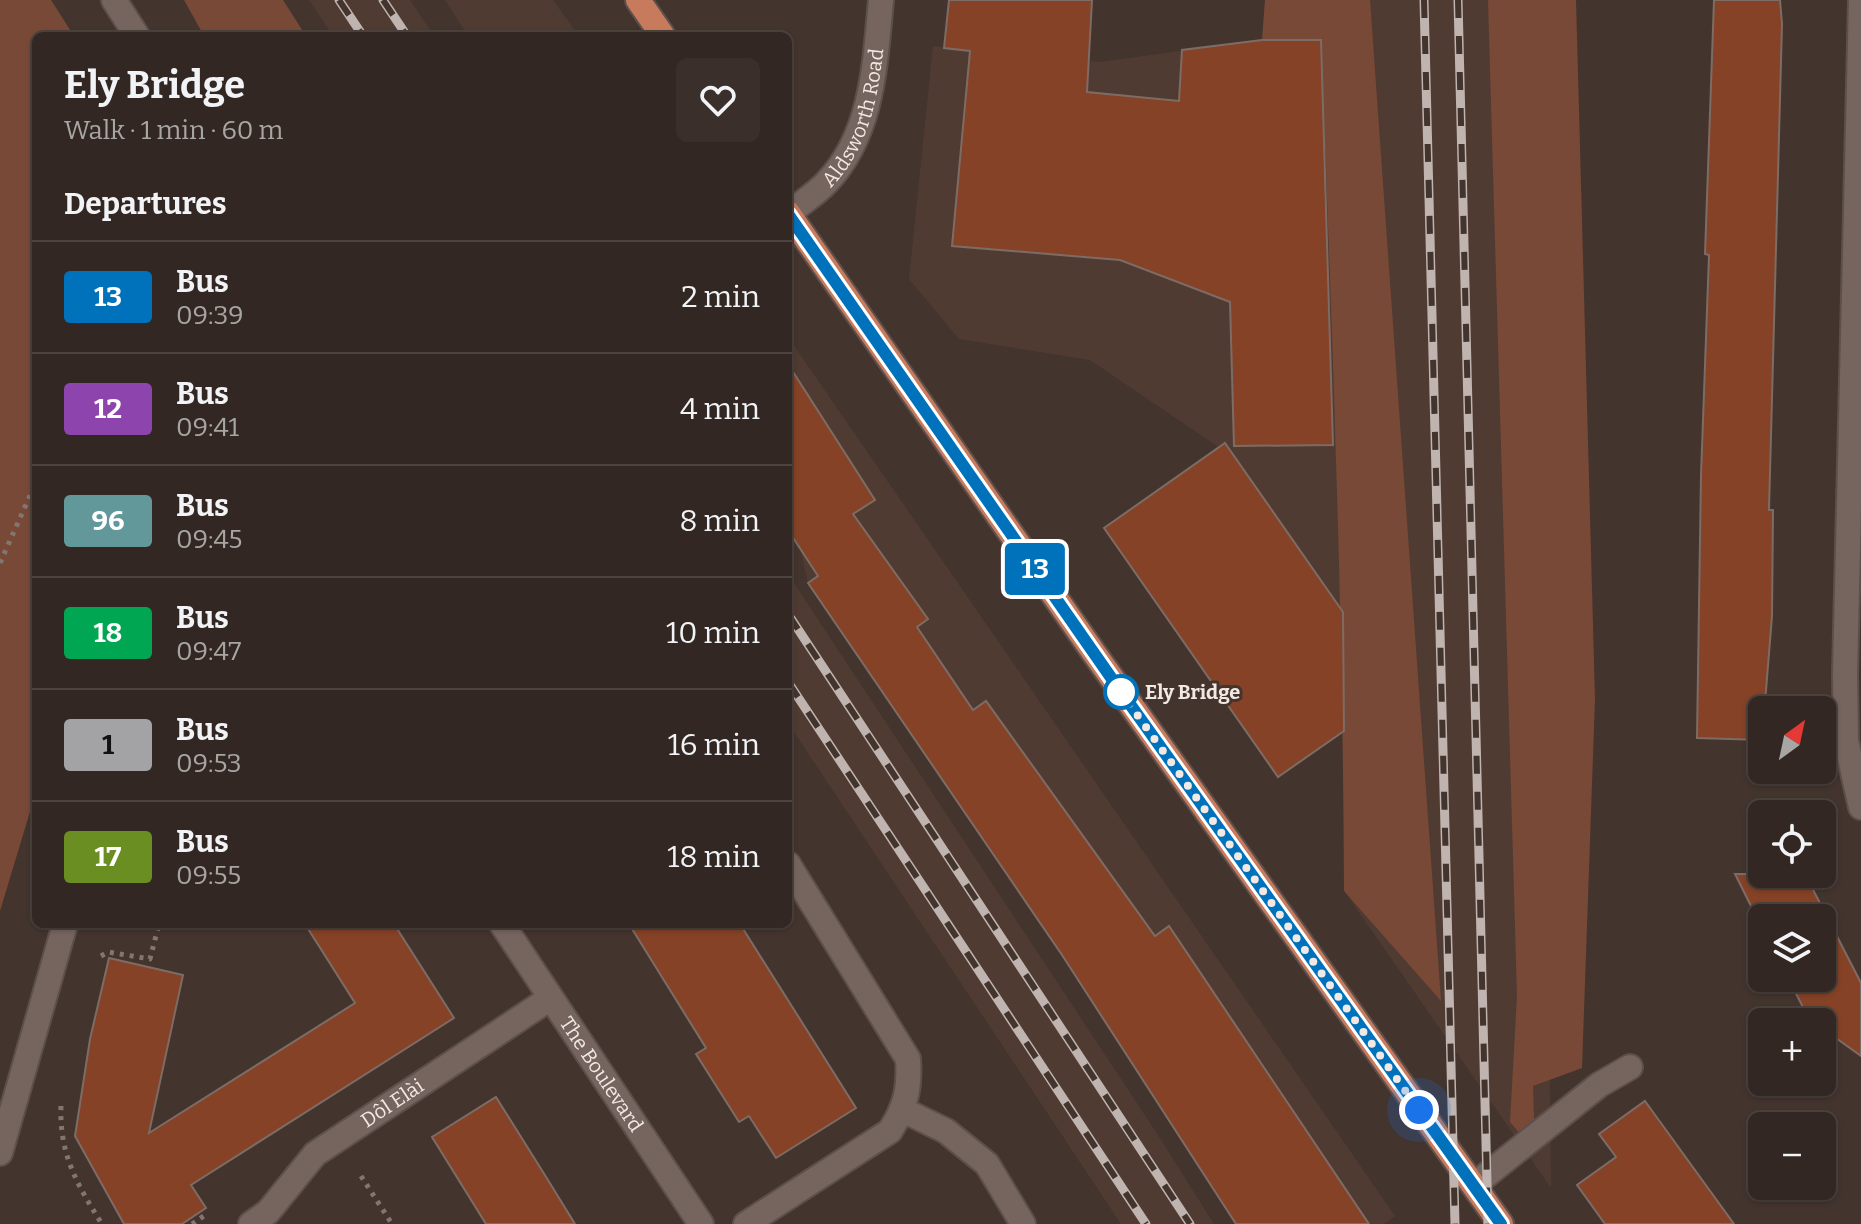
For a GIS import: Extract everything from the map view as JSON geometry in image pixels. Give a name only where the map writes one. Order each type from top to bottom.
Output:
[{"type":"main road","points":[[638,0],[660,32]]},
{"type":"main road","points":[[792,220],[1274,909],[1501,1224]]},
{"type":"street","points":[[114,0],[134,32]]},
{"type":"street","name":"Aldsworth Road","points":[[792,211],[828,181],[852,146],[867,109],[874,74],[881,0]]},
{"type":"street","points":[[1861,0],[1845,674],[1846,741],[1861,807]]},
{"type":"street","points":[[746,1224],[890,1131],[903,1110],[910,1088],[908,1059],[792,870]]},
{"type":"street","points":[[0,1153],[64,928]]},
{"type":"street","name":"The Boulevard","points":[[505,928],[701,1224]]},
{"type":"street","name":"Dôl Elài","points":[[251,1224],[268,1212],[315,1154],[549,999]]},
{"type":"street","points":[[1474,1185],[1599,1085],[1630,1067]]},
{"type":"street","points":[[903,1110],[946,1131],[987,1164],[1023,1224]]},
{"type":"path","points":[[0,563],[32,491]]},
{"type":"path","points":[[95,959],[108,952],[150,959],[158,928]]},
{"type":"path","points":[[62,1095],[60,1134],[67,1163],[102,1224]]},
{"type":"path","points":[[361,1176],[392,1224]]},
{"type":"shaded area","points":[[0,0],[51,0],[71,32],[32,32],[32,805],[0,911]]},
{"type":"shaded area","points":[[184,0],[283,0],[303,32],[202,32]]},
{"type":"shaded area","points":[[309,0],[410,0],[431,32],[330,32]]},
{"type":"shaded area","points":[[445,0],[553,0],[576,32],[465,32]]},
{"type":"shaded area","points":[[1265,0],[1536,0],[1551,1188],[1344,891],[1343,612],[1226,444],[1217,446],[1090,360],[959,339],[909,279],[933,46],[1099,62],[1262,40]]},
{"type":"shaded area","points":[[1265,0],[1370,0],[1441,1001],[1344,891],[1339,572],[1321,41],[1262,40]]},
{"type":"shaded area","points":[[1488,0],[1576,0],[1595,699],[1582,1068],[1533,1086],[1535,1151],[1510,1122],[1517,995]]},
{"type":"shaded area","points":[[792,343],[1395,1216],[1384,1224],[1236,1224],[1056,945],[808,583],[800,548],[792,536]]},
{"type":"shaded area","points":[[792,580],[1214,1224],[1121,1224],[792,729]]},
{"type":"building","points":[[949,0],[1092,0],[1087,92],[1179,101],[1182,50],[1262,40],[1321,40],[1333,445],[1234,446],[1230,302],[1120,260],[952,246],[970,51],[944,48]]},
{"type":"building","points":[[1714,0],[1780,0],[1782,24],[1769,510],[1773,510],[1772,616],[1766,696],[1748,696],[1748,740],[1697,738],[1701,475],[1709,255],[1705,254]]},
{"type":"building","points":[[792,370],[875,500],[853,514],[928,619],[917,627],[973,710],[986,701],[1155,936],[1169,926],[1369,1224],[1236,1224],[1062,955],[808,583],[818,576],[792,536]]},
{"type":"building","points":[[1225,443],[1343,612],[1344,731],[1278,777],[1104,528]]},
{"type":"building","points":[[1735,874],[1748,874],[1748,888],[1812,888],[1820,904],[1750,904]]},
{"type":"building","points":[[308,928],[397,928],[454,1018],[191,1185],[206,1208],[182,1224],[124,1224],[75,1136],[90,1039],[109,958],[183,975],[149,1133],[355,1003]]},
{"type":"building","points":[[631,928],[743,928],[856,1108],[776,1158],[749,1116],[739,1122],[696,1054],[706,1048]]},
{"type":"building","points":[[1836,934],[1861,983],[1861,1056],[1836,1038],[1836,1008],[1803,1008],[1795,992],[1836,992]]},
{"type":"building","points":[[496,1097],[575,1224],[486,1224],[432,1137]]},
{"type":"building","points":[[1645,1101],[1734,1224],[1605,1224],[1577,1185],[1616,1157],[1599,1134]]},
{"type":"railway","points":[[339,0],[360,32]]},
{"type":"railway","points":[[383,0],[404,32]]},
{"type":"railway","points":[[1424,0],[1455,1224]]},
{"type":"railway","points":[[1458,0],[1488,1224]]},
{"type":"railway","points":[[792,620],[1190,1224]]},
{"type":"railway","points":[[792,688],[1146,1224]]},
{"type":"bus line","name":"13","points":[[792,220],[1112,679],[1501,1224]]},
{"type":"place","name":"Ely Bridge","points":[[1121,692]]},
{"type":"route","points":[[1121,692],[1419,1110]]}]
